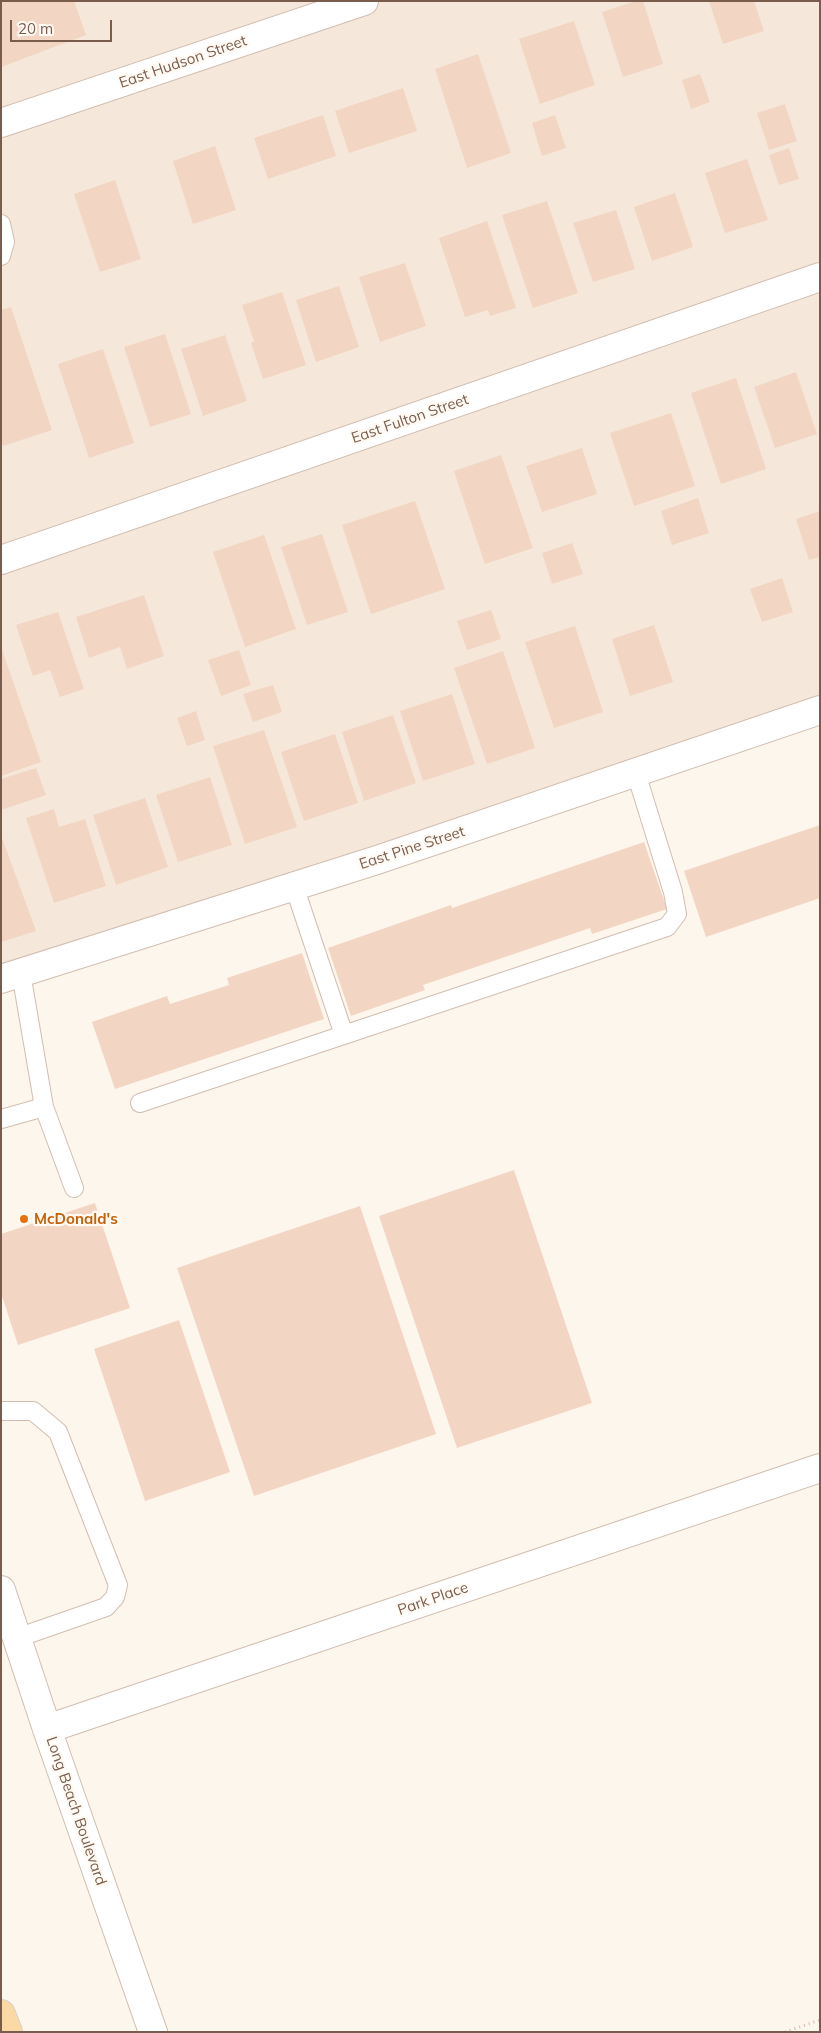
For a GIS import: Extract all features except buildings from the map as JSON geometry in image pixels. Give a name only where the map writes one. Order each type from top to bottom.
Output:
[{"type":"main road","points":[[1,2014],[8,2032]]},
{"type":"street","name":"East Hudson Street","points":[[1,124],[364,1]]},
{"type":"street","name":"East Fulton Street","points":[[1,560],[820,277]]},
{"type":"street","name":"East Pine Street","points":[[11,976],[294,886],[820,710]]},
{"type":"street","name":"Park Place","points":[[47,1729],[820,1468]]},
{"type":"street","name":"Long Beach Boulevard","points":[[1,1590],[47,1729],[153,2032]]},
{"type":"lane","points":[[1,224],[5,242],[1,256]]},
{"type":"lane","points":[[140,1103],[667,927],[676,914],[673,892],[636,773]]},
{"type":"lane","points":[[294,886],[344,1035]]},
{"type":"lane","points":[[11,976],[44,1107],[74,1188]]},
{"type":"lane","points":[[1,1118],[44,1107]]},
{"type":"lane","points":[[1,1410],[33,1411],[58,1432],[118,1584],[115,1597],[106,1607],[17,1638]]},
{"type":"path","points":[[785,2032],[820,2020]]},
{"type":"shaded area","points":[[1,1],[820,1],[820,712],[1,982]]},
{"type":"place","name":"McDonald's","points":[[24,1219]]}]
